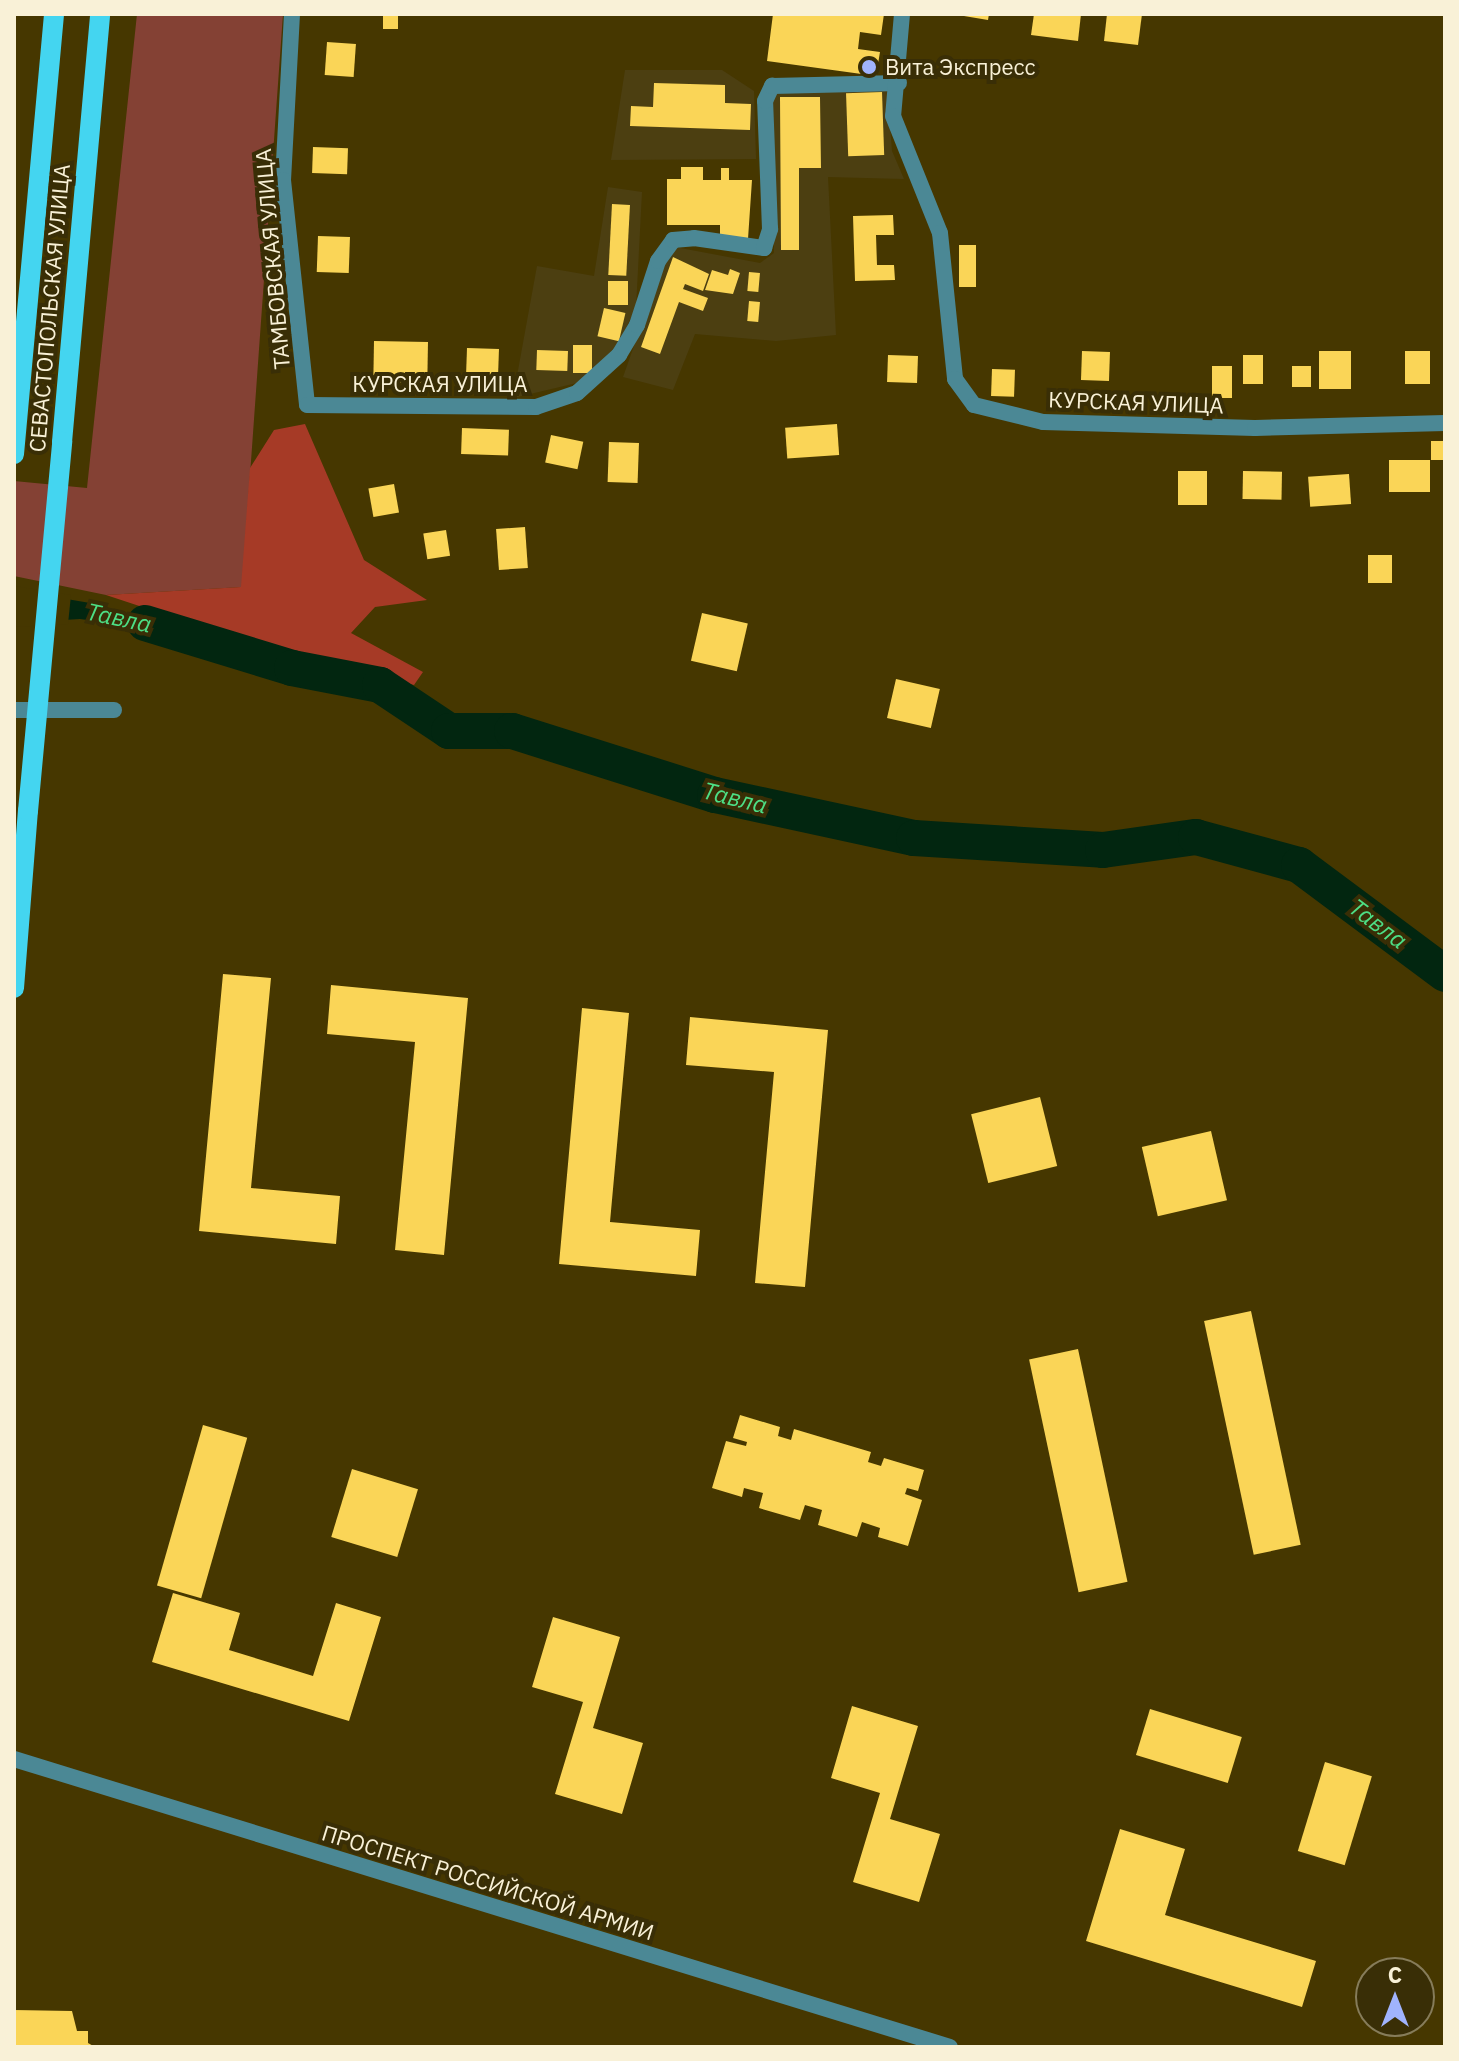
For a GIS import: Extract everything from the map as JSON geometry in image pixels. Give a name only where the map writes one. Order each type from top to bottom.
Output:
[{"type":"main road","name":"СЕВАСТОПОЛЬСКАЯ УЛИЦА","points":[[15,446],[54,14]]},
{"type":"main road","name":"СЕВАСТОПОЛЬСКАЯ УЛИЦА","points":[[14,988],[100,14]]},
{"type":"street","name":"ТАМБОВСКАЯ УЛИЦА","points":[[292,14],[283,180],[307,405]]},
{"type":"street","name":"КУРСКАЯ УЛИЦА","points":[[902,14],[899,83],[893,116],[940,233],[955,379],[974,405],[1058,422],[1255,428],[1445,423]]},
{"type":"street","name":"КУРСКАЯ УЛИЦА","points":[[307,405],[536,407],[577,393],[619,355],[637,325],[658,261],[673,240],[694,238],[764,248],[770,229],[765,101],[772,86],[899,83]]},
{"type":"street","points":[[14,710],[114,710]]},
{"type":"street","name":"ПРОСПЕКТ РОССИЙСКОЙ АРМИИ","points":[[14,1759],[950,2047]]},
{"type":"shaded area","points":[[137,14],[283,14],[242,587],[106,595],[14,576],[14,481],[87,488]]},
{"type":"shaded area","points":[[625,70],[722,70],[754,91],[756,159],[611,160]]},
{"type":"shaded area","points":[[887,88],[892,151],[904,179],[828,177],[836,335],[776,341],[695,334],[673,390],[623,377],[664,261],[675,247],[760,263],[774,253],[773,96],[783,89]]},
{"type":"shaded area","points":[[608,187],[642,192],[636,308],[612,356],[581,382],[513,398],[537,266],[594,276]]},
{"type":"shaded area","points":[[305,424],[364,560],[427,600],[375,607],[351,633],[423,672],[414,685],[279,652],[106,595],[241,587],[250,468],[274,430]]},
{"type":"water","points":[[14,590],[90,603],[193,634],[80,619],[14,623]]},
{"type":"pier","points":[[14,586],[71,595],[68,624],[14,627]]},
{"type":"building","points":[[383,14],[398,14],[398,29],[383,29]]},
{"type":"building","points":[[773,14],[884,14],[881,35],[860,32],[858,49],[880,52],[876,76],[767,61]]},
{"type":"building","points":[[952,14],[989,14],[988,20]]},
{"type":"building","points":[[1034,14],[1081,14],[1078,41],[1031,35]]},
{"type":"building","points":[[1107,14],[1142,14],[1138,45],[1104,41]]},
{"type":"building","points":[[327,42],[356,44],[354,77],[325,75]]},
{"type":"building","points":[[654,83],[725,85],[725,103],[751,104],[750,130],[630,126],[631,106],[653,107]]},
{"type":"building","points":[[882,92],[884,155],[848,156],[846,93]]},
{"type":"building","points":[[780,97],[820,97],[821,168],[799,168],[799,250],[781,250]]},
{"type":"building","points":[[313,147],[348,148],[347,174],[312,173]]},
{"type":"building","points":[[681,167],[703,167],[703,180],[721,180],[721,168],[729,168],[729,180],[752,180],[748,239],[720,239],[720,225],[667,225],[667,179],[681,179]]},
{"type":"building","points":[[612,204],[630,205],[626,276],[608,275]]},
{"type":"building","points":[[893,215],[894,235],[876,235],[877,265],[894,265],[895,280],[855,281],[853,216]]},
{"type":"building","points":[[318,236],[350,237],[349,273],[317,272]]},
{"type":"building","points":[[959,245],[976,245],[976,287],[959,287]]},
{"type":"building","points":[[673,257],[709,274],[703,291],[685,284],[683,289],[708,298],[703,311],[679,302],[660,354],[641,347]]},
{"type":"building","points":[[730,269],[740,273],[733,294],[705,290],[712,270],[728,275]]},
{"type":"building","points":[[749,272],[760,273],[758,292],[747,291]]},
{"type":"building","points":[[608,281],[628,281],[628,305],[608,305]]},
{"type":"building","points":[[749,301],[760,302],[758,322],[747,321]]},
{"type":"building","points":[[604,308],[625,313],[619,341],[597,336]]},
{"type":"building","points":[[374,341],[428,342],[427,383],[373,382]]},
{"type":"building","points":[[573,345],[592,345],[592,373],[573,373]]},
{"type":"building","points":[[467,348],[499,349],[498,382],[466,381]]},
{"type":"building","points":[[537,350],[568,351],[567,371],[536,370]]},
{"type":"building","points":[[1082,351],[1110,352],[1109,381],[1081,380]]},
{"type":"building","points":[[1319,351],[1351,351],[1351,389],[1319,389]]},
{"type":"building","points":[[1405,351],[1430,351],[1430,384],[1405,384]]},
{"type":"building","points":[[888,355],[918,356],[917,383],[887,382]]},
{"type":"building","points":[[1243,355],[1263,355],[1263,384],[1243,384]]},
{"type":"building","points":[[1212,366],[1232,366],[1232,398],[1212,398]]},
{"type":"building","points":[[1292,366],[1311,366],[1311,387],[1292,387]]},
{"type":"building","points":[[992,369],[1015,370],[1014,397],[991,396]]},
{"type":"building","points":[[837,424],[839,455],[787,459],[785,428]]},
{"type":"building","points":[[462,428],[509,430],[508,456],[461,454]]},
{"type":"building","points":[[551,435],[583,442],[577,469],[545,462]]},
{"type":"building","points":[[1431,441],[1445,441],[1445,460],[1431,460]]},
{"type":"building","points":[[609,442],[639,443],[638,483],[608,482]]},
{"type":"building","points":[[1389,460],[1430,460],[1430,492],[1389,492]]},
{"type":"building","points":[[1178,471],[1207,471],[1207,505],[1178,505]]},
{"type":"building","points":[[1243,471],[1282,472],[1282,500],[1243,499]]},
{"type":"building","points":[[1349,474],[1351,504],[1310,507],[1308,477]]},
{"type":"building","points":[[394,484],[399,513],[373,517],[368,489]]},
{"type":"building","points":[[525,527],[528,568],[499,570],[496,529]]},
{"type":"building","points":[[446,530],[450,556],[427,559],[423,534]]},
{"type":"building","points":[[1368,555],[1392,555],[1392,583],[1368,583]]},
{"type":"building","points":[[702,613],[748,624],[737,671],[691,661]]},
{"type":"building","points":[[896,679],[940,689],[931,728],[887,718]]},
{"type":"building","points":[[223,974],[271,978],[251,1188],[340,1196],[336,1244],[199,1231]]},
{"type":"building","points":[[331,985],[468,998],[444,1255],[395,1250],[415,1042],[327,1034]]},
{"type":"building","points":[[582,1008],[629,1013],[610,1222],[700,1230],[696,1276],[559,1264]]},
{"type":"building","points":[[690,1017],[828,1030],[805,1287],[755,1283],[774,1072],[686,1065]]},
{"type":"building","points":[[1040,1097],[1057,1166],[988,1183],[971,1114]]},
{"type":"building","points":[[1211,1131],[1227,1200],[1158,1216],[1142,1147]]},
{"type":"building","points":[[1251,1311],[1301,1545],[1254,1555],[1204,1321]]},
{"type":"building","points":[[1078,1349],[1127,1582],[1079,1592],[1029,1359]]},
{"type":"building","points":[[740,1415],[780,1427],[778,1436],[791,1440],[794,1429],[871,1452],[868,1462],[881,1466],[884,1458],[924,1470],[918,1491],[907,1488],[905,1494],[922,1500],[908,1546],[878,1537],[880,1528],[862,1522],[857,1537],[818,1525],[822,1510],[805,1505],[800,1520],[759,1508],[763,1493],[744,1488],[742,1497],[712,1488],[726,1441],[746,1446],[747,1442],[733,1438]]},
{"type":"building","points":[[203,1425],[247,1438],[201,1598],[157,1586]]},
{"type":"building","points":[[352,1469],[418,1489],[397,1557],[331,1537]]},
{"type":"building","points":[[173,1593],[240,1613],[229,1650],[313,1676],[336,1603],[381,1617],[349,1721],[152,1662]]},
{"type":"building","points":[[553,1617],[620,1637],[593,1728],[643,1743],[622,1814],[555,1794],[583,1702],[532,1687]]},
{"type":"building","points":[[852,1706],[918,1726],[890,1819],[940,1834],[919,1902],[853,1882],[880,1793],[831,1778]]},
{"type":"building","points":[[1150,1709],[1242,1737],[1228,1783],[1136,1755]]},
{"type":"building","points":[[1325,1762],[1372,1776],[1345,1865],[1298,1851]]},
{"type":"building","points":[[1120,1829],[1185,1849],[1165,1915],[1316,1961],[1302,2007],[1086,1941]]},
{"type":"building","points":[[14,2010],[72,2011],[77,2031],[88,2031],[88,2043],[95,2047],[14,2047]]},
{"type":"waterway","name":"Тавла","points":[[145,623],[292,668],[380,685],[449,731],[512,731],[715,795],[914,838],[1103,850],[1196,837],[1299,865],[1445,974]]},
{"type":"place","name":"Вита Экспресс","points":[[869,67]]}]
